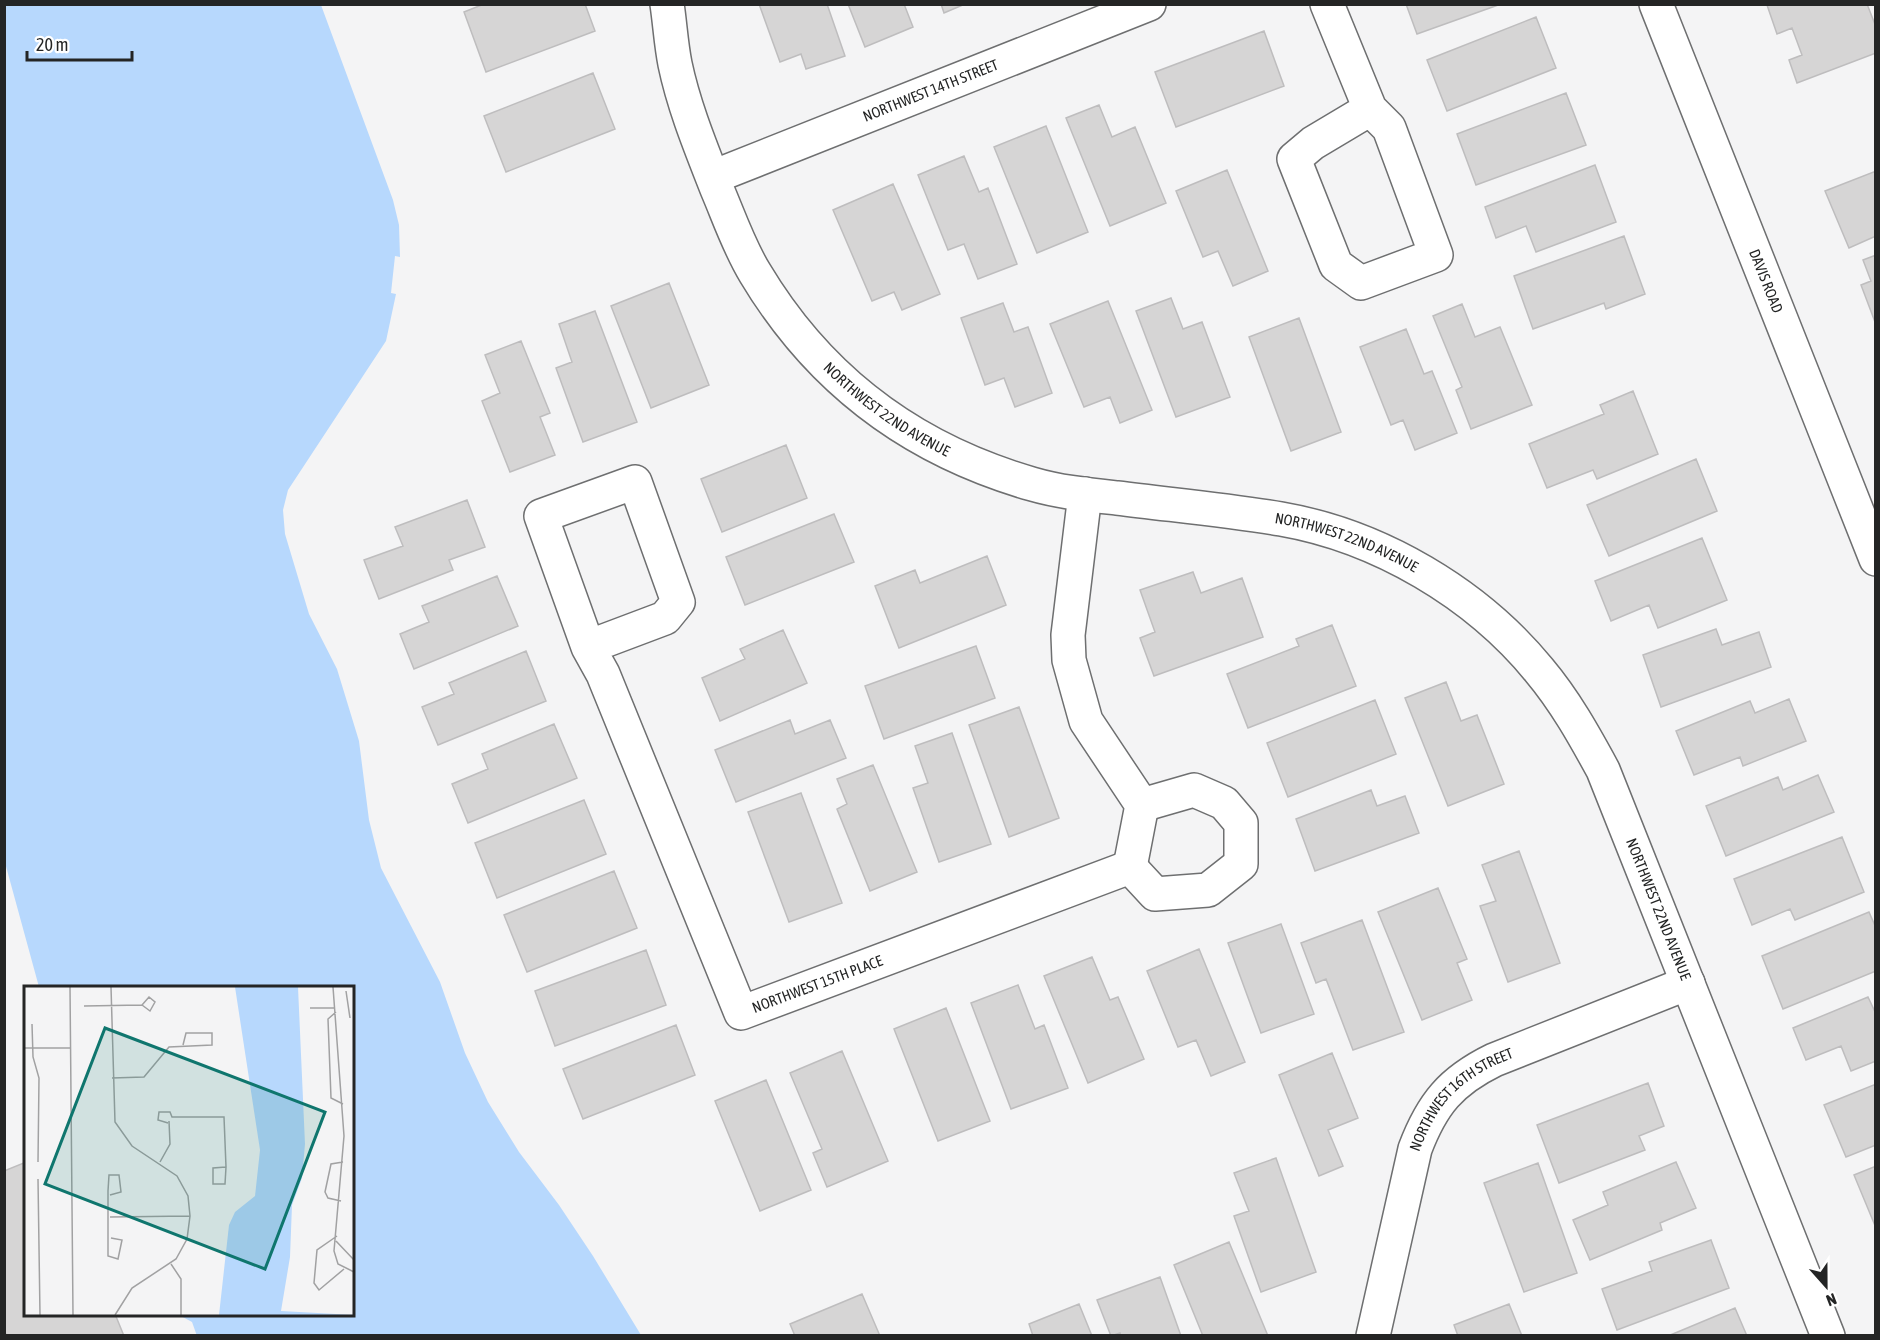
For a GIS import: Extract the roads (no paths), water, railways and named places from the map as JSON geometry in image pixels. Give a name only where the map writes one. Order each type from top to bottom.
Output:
[{"type":"street","name":"NORTHWEST 22ND AVENUE","points":[[667,4],[675,63],[691,122],[741,246],[755,273],[788,323],[828,369],[866,402],[924,441],[978,467],[1035,485],[1085,494],[1283,519],[1342,535],[1398,558],[1449,588],[1497,626],[1539,668],[1574,717],[1603,770],[1828,1335]]},
{"type":"street","name":"NORTHWEST 14TH STREET","points":[[713,177],[1149,4]]},
{"type":"street","points":[[1327,4],[1370,109],[1389,128],[1436,255],[1361,283],[1336,265],[1294,159],[1313,143],[1370,109]]},
{"type":"street","name":"DAVIS ROAD","points":[[1656,4],[1875,559]]},
{"type":"street","name":"NORTHWEST 15TH PLACE","points":[[588,647],[665,618],[678,602],[635,482],[541,516],[588,647],[603,674],[741,1013],[1130,867]]},
{"type":"street","points":[[1085,494],[1068,634],[1069,660],[1086,721],[1142,805],[1130,867],[1155,894],[1208,890],[1240,864],[1241,823],[1224,803],[1194,790],[1142,805]]},
{"type":"street","name":"NORTHWEST 16TH STREET","points":[[1373,1335],[1415,1149],[1436,1105],[1452,1086],[1472,1071],[1494,1060],[1688,983]]},
{"type":"water","points":[[4,5],[321,5],[393,200],[399,225],[400,257],[395,256],[391,293],[396,294],[386,341],[288,490],[283,510],[285,534],[309,614],[337,669],[359,741],[369,820],[381,868],[440,982],[465,1053],[488,1102],[519,1152],[559,1205],[593,1256],[641,1335],[197,1336],[192,1322],[181,1316],[354,1316],[354,986],[39,986],[4,859]]}]
